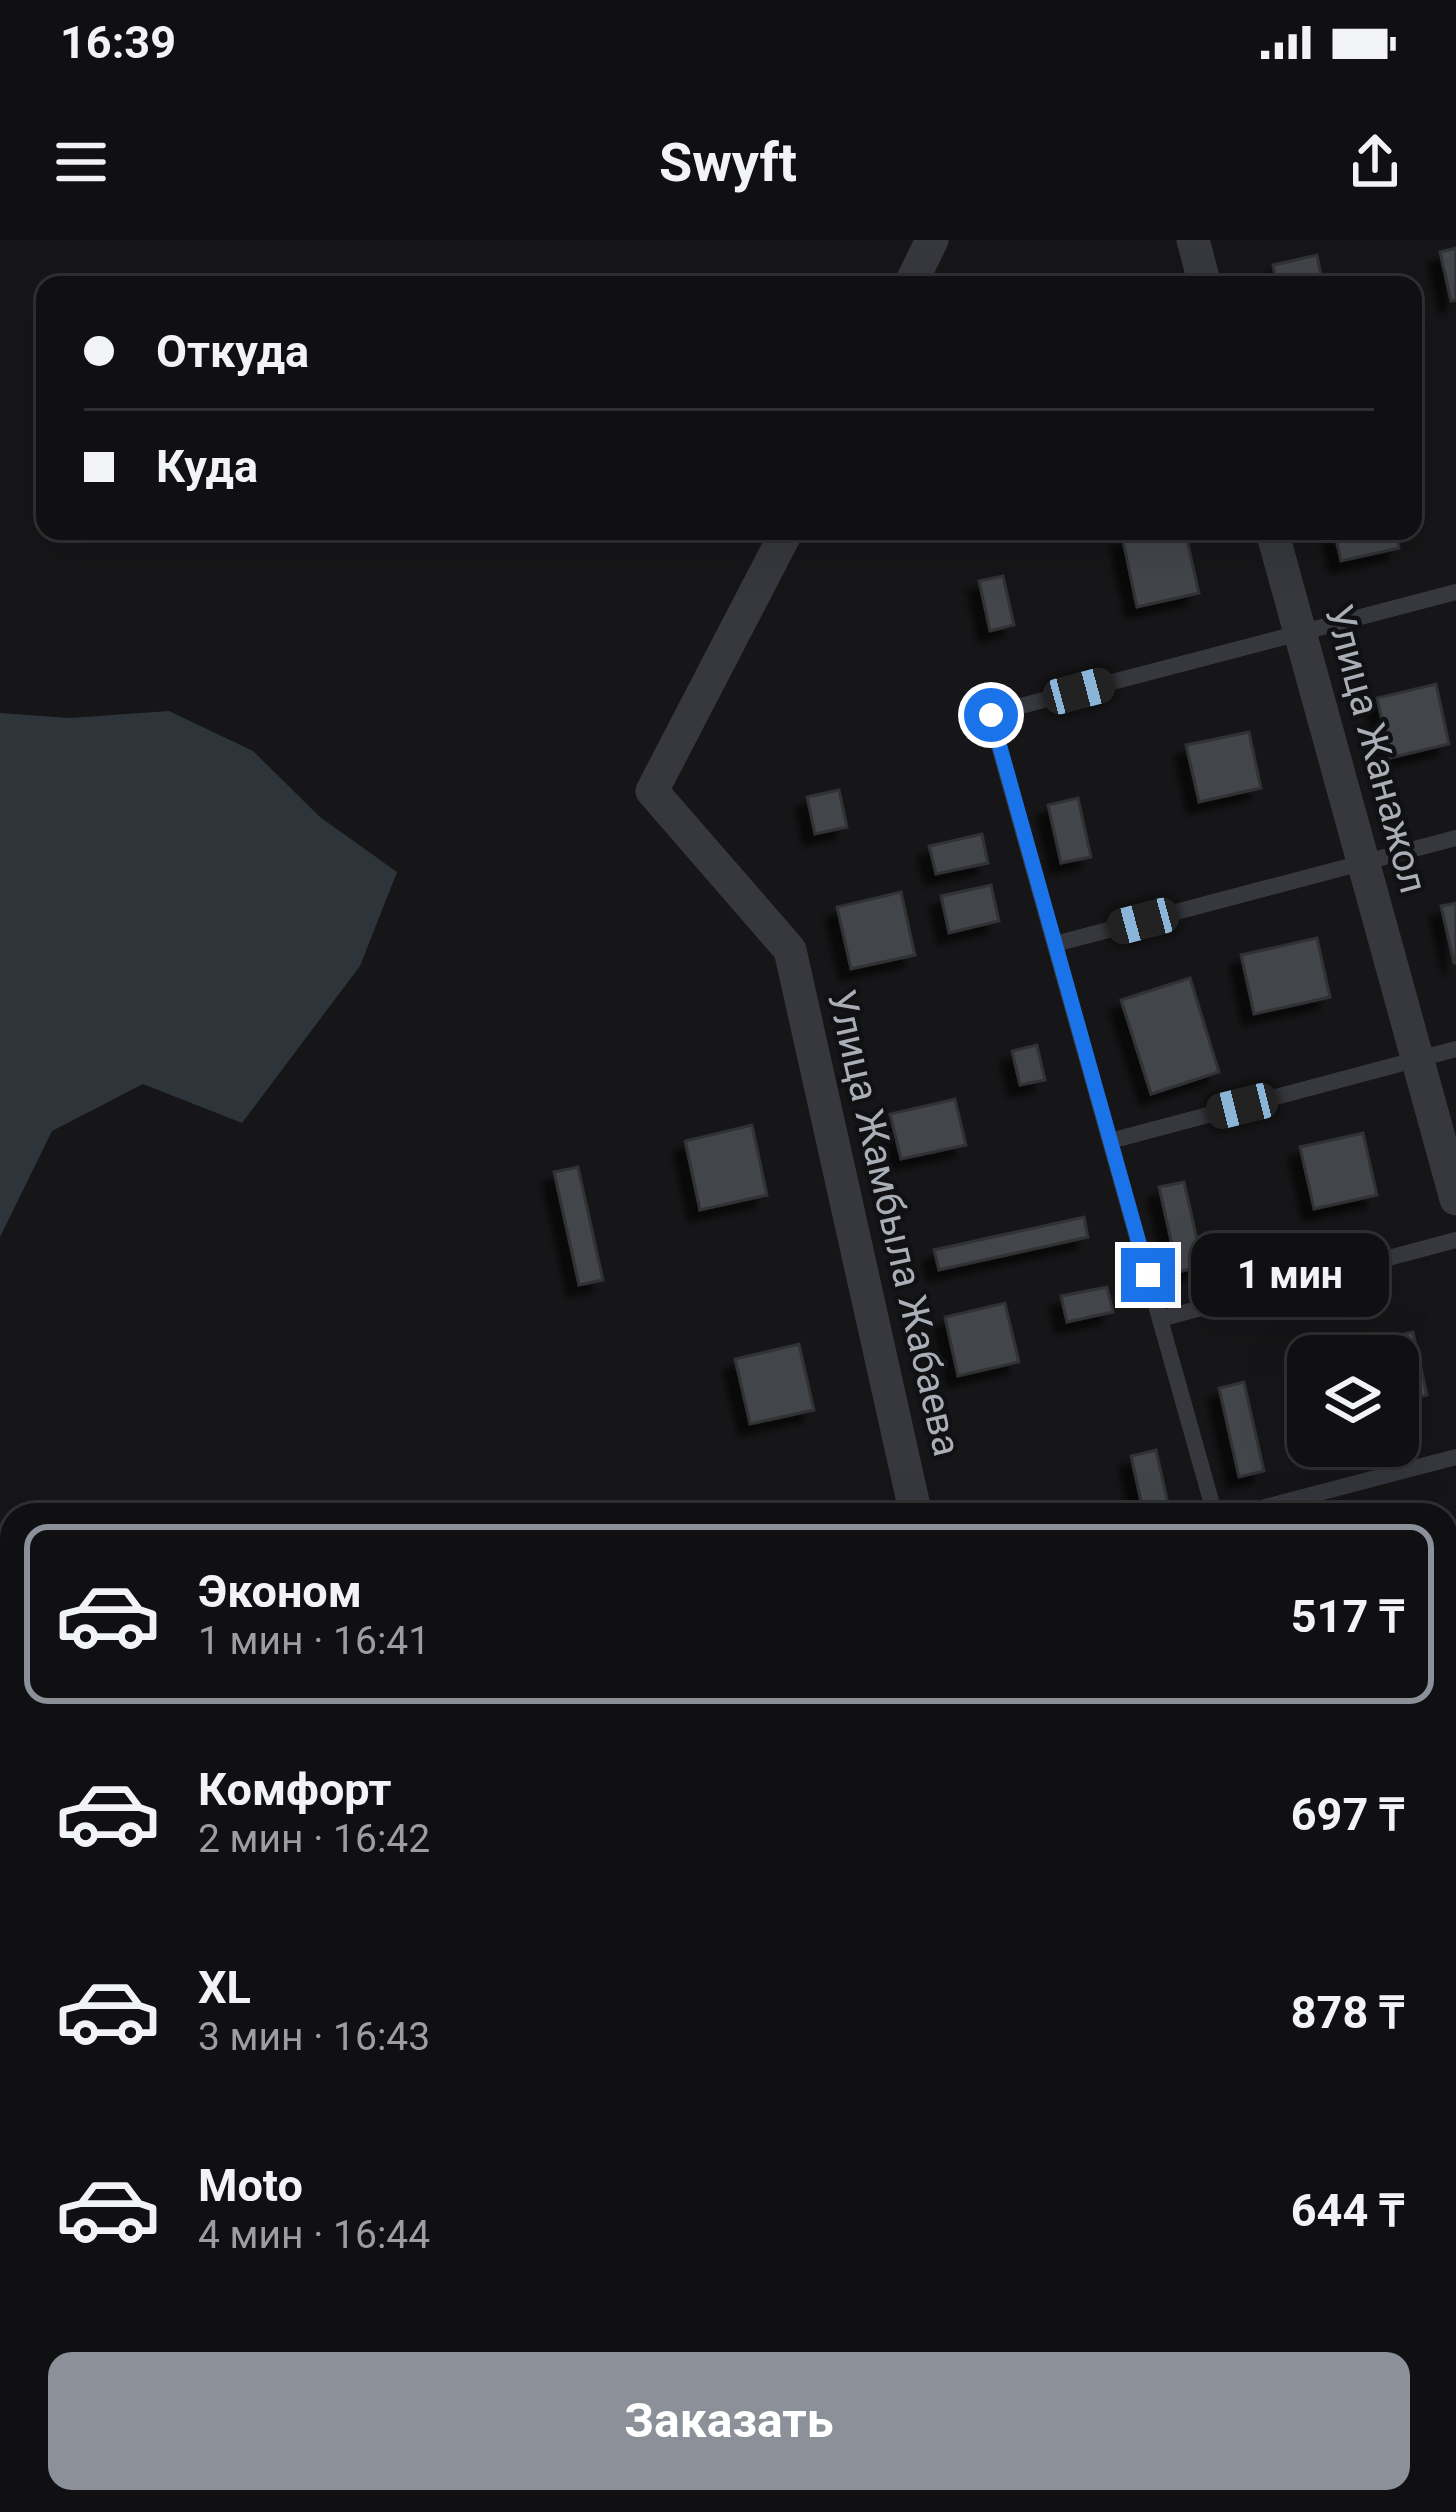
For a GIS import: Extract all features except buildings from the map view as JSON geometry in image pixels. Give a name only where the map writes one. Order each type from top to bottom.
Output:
[{"type":"street","points":[[914,276],[932,240]]},
{"type":"street","points":[[1192,240],[1202,276]]},
{"type":"street","name":"Улица Жамбыла Жабаева","points":[[782,540],[652,791],[790,950],[913,1503]]},
{"type":"street","name":"Улица Жанажол","points":[[1274,540],[1456,1198]]},
{"type":"lane","points":[[1212,1503],[991,715],[1456,592]]},
{"type":"lane","points":[[1055,944],[1456,838]]},
{"type":"lane","points":[[1110,1141],[1456,1049]]},
{"type":"lane","points":[[1160,1319],[1456,1240]]},
{"type":"lane","points":[[1280,1503],[1456,1456]]},
{"type":"shaded area","points":[[169,711],[253,751],[320,817],[397,872],[360,966],[242,1123],[143,1084],[52,1131],[0,1237],[0,713],[70,718]]},
{"type":"route","points":[[991,715],[1148,1275]]}]
